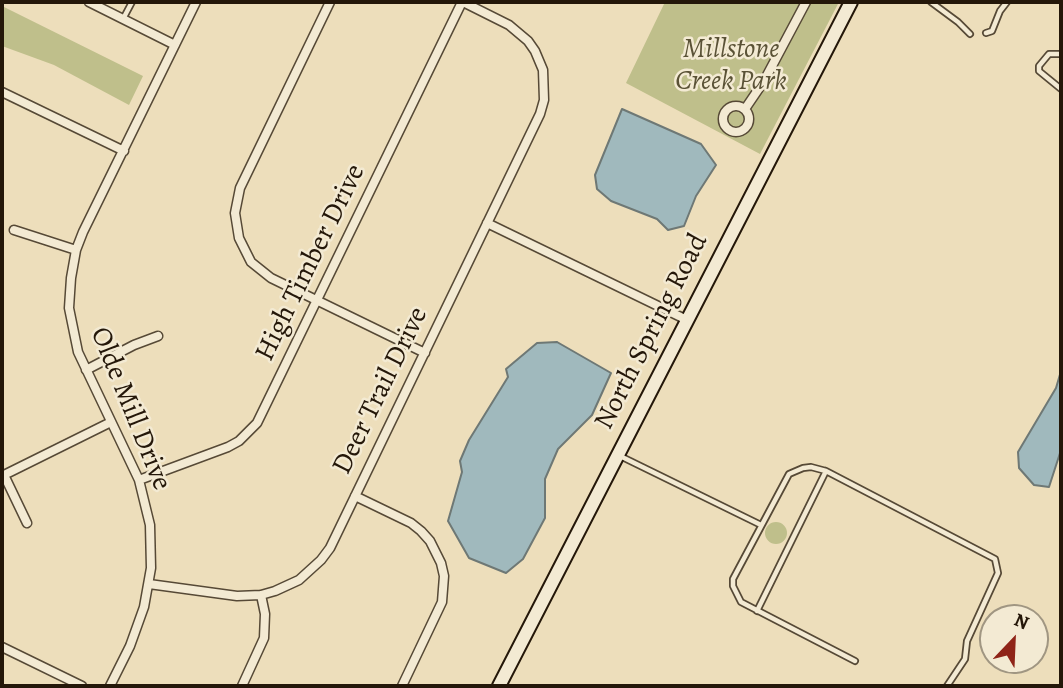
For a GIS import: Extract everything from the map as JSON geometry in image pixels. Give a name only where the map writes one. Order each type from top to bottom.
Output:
[{"type":"main road","name":"North Spring Road","points":[[499,686],[851,2]]},
{"type":"street","points":[[89,2],[175,45]]},
{"type":"street","name":"Olde Mill Drive","points":[[110,686],[138,627],[149,584],[152,549],[150,525],[139,480],[78,352],[69,308],[71,278],[76,250],[196,2]]},
{"type":"street","points":[[330,2],[240,188],[235,213],[239,238],[251,262],[271,278],[425,353]]},
{"type":"street","name":"High Timber Drive","points":[[139,480],[228,447],[250,432],[263,413],[462,2]]},
{"type":"street","name":"Deer Trail Drive","points":[[149,584],[237,596],[261,595],[299,580],[330,548],[540,114],[545,86],[543,70],[535,51],[509,24],[462,2]]},
{"type":"street","points":[[745,109],[764,81],[806,2]]},
{"type":"street","points":[[2,92],[124,150]]},
{"type":"street","points":[[487,223],[687,320]]},
{"type":"street","points":[[14,230],[76,250]]},
{"type":"street","points":[[86,370],[134,345],[158,336]]},
{"type":"street","points":[[27,523],[3,475],[111,422]]},
{"type":"street","points":[[355,496],[411,523],[430,541],[441,563],[444,576],[442,602],[402,686]]},
{"type":"street","points":[[242,686],[264,638],[265,614],[261,595]]},
{"type":"street","points":[[2,647],[82,686]]},
{"type":"lane","points":[[123,19],[132,2]]},
{"type":"lane","points":[[931,2],[970,34]]},
{"type":"lane","points":[[986,33],[992,31],[1007,2]]},
{"type":"lane","points":[[1061,54],[1049,54],[1039,66],[1039,71],[1061,89]]},
{"type":"lane","points":[[618,454],[761,525]]},
{"type":"lane","points":[[855,661],[741,602],[733,586],[733,579],[789,474],[811,467],[827,471],[995,559],[998,573],[967,641],[965,659],[947,686]]},
{"type":"lane","points":[[757,611],[827,471]]},
{"type":"green space","name":"Millstone Creek Park","points":[[665,2],[839,2],[760,154],[626,83]]},
{"type":"green space","points":[[2,6],[143,76],[129,105],[54,65],[2,46]]},
{"type":"green space","points":[[772,522],[780,522],[787,529],[787,537],[780,544],[772,544],[765,537],[765,529]]},
{"type":"water","points":[[622,109],[701,144],[716,165],[696,196],[684,226],[668,230],[657,219],[611,201],[597,189],[595,175]]},
{"type":"water","points":[[557,342],[611,373],[592,415],[558,449],[545,479],[545,518],[523,559],[506,573],[469,558],[448,521],[462,472],[460,461],[469,440],[508,377],[506,369],[537,343]]},
{"type":"water","points":[[1061,371],[1061,450],[1049,487],[1034,485],[1019,468],[1018,452],[1056,388]]}]
